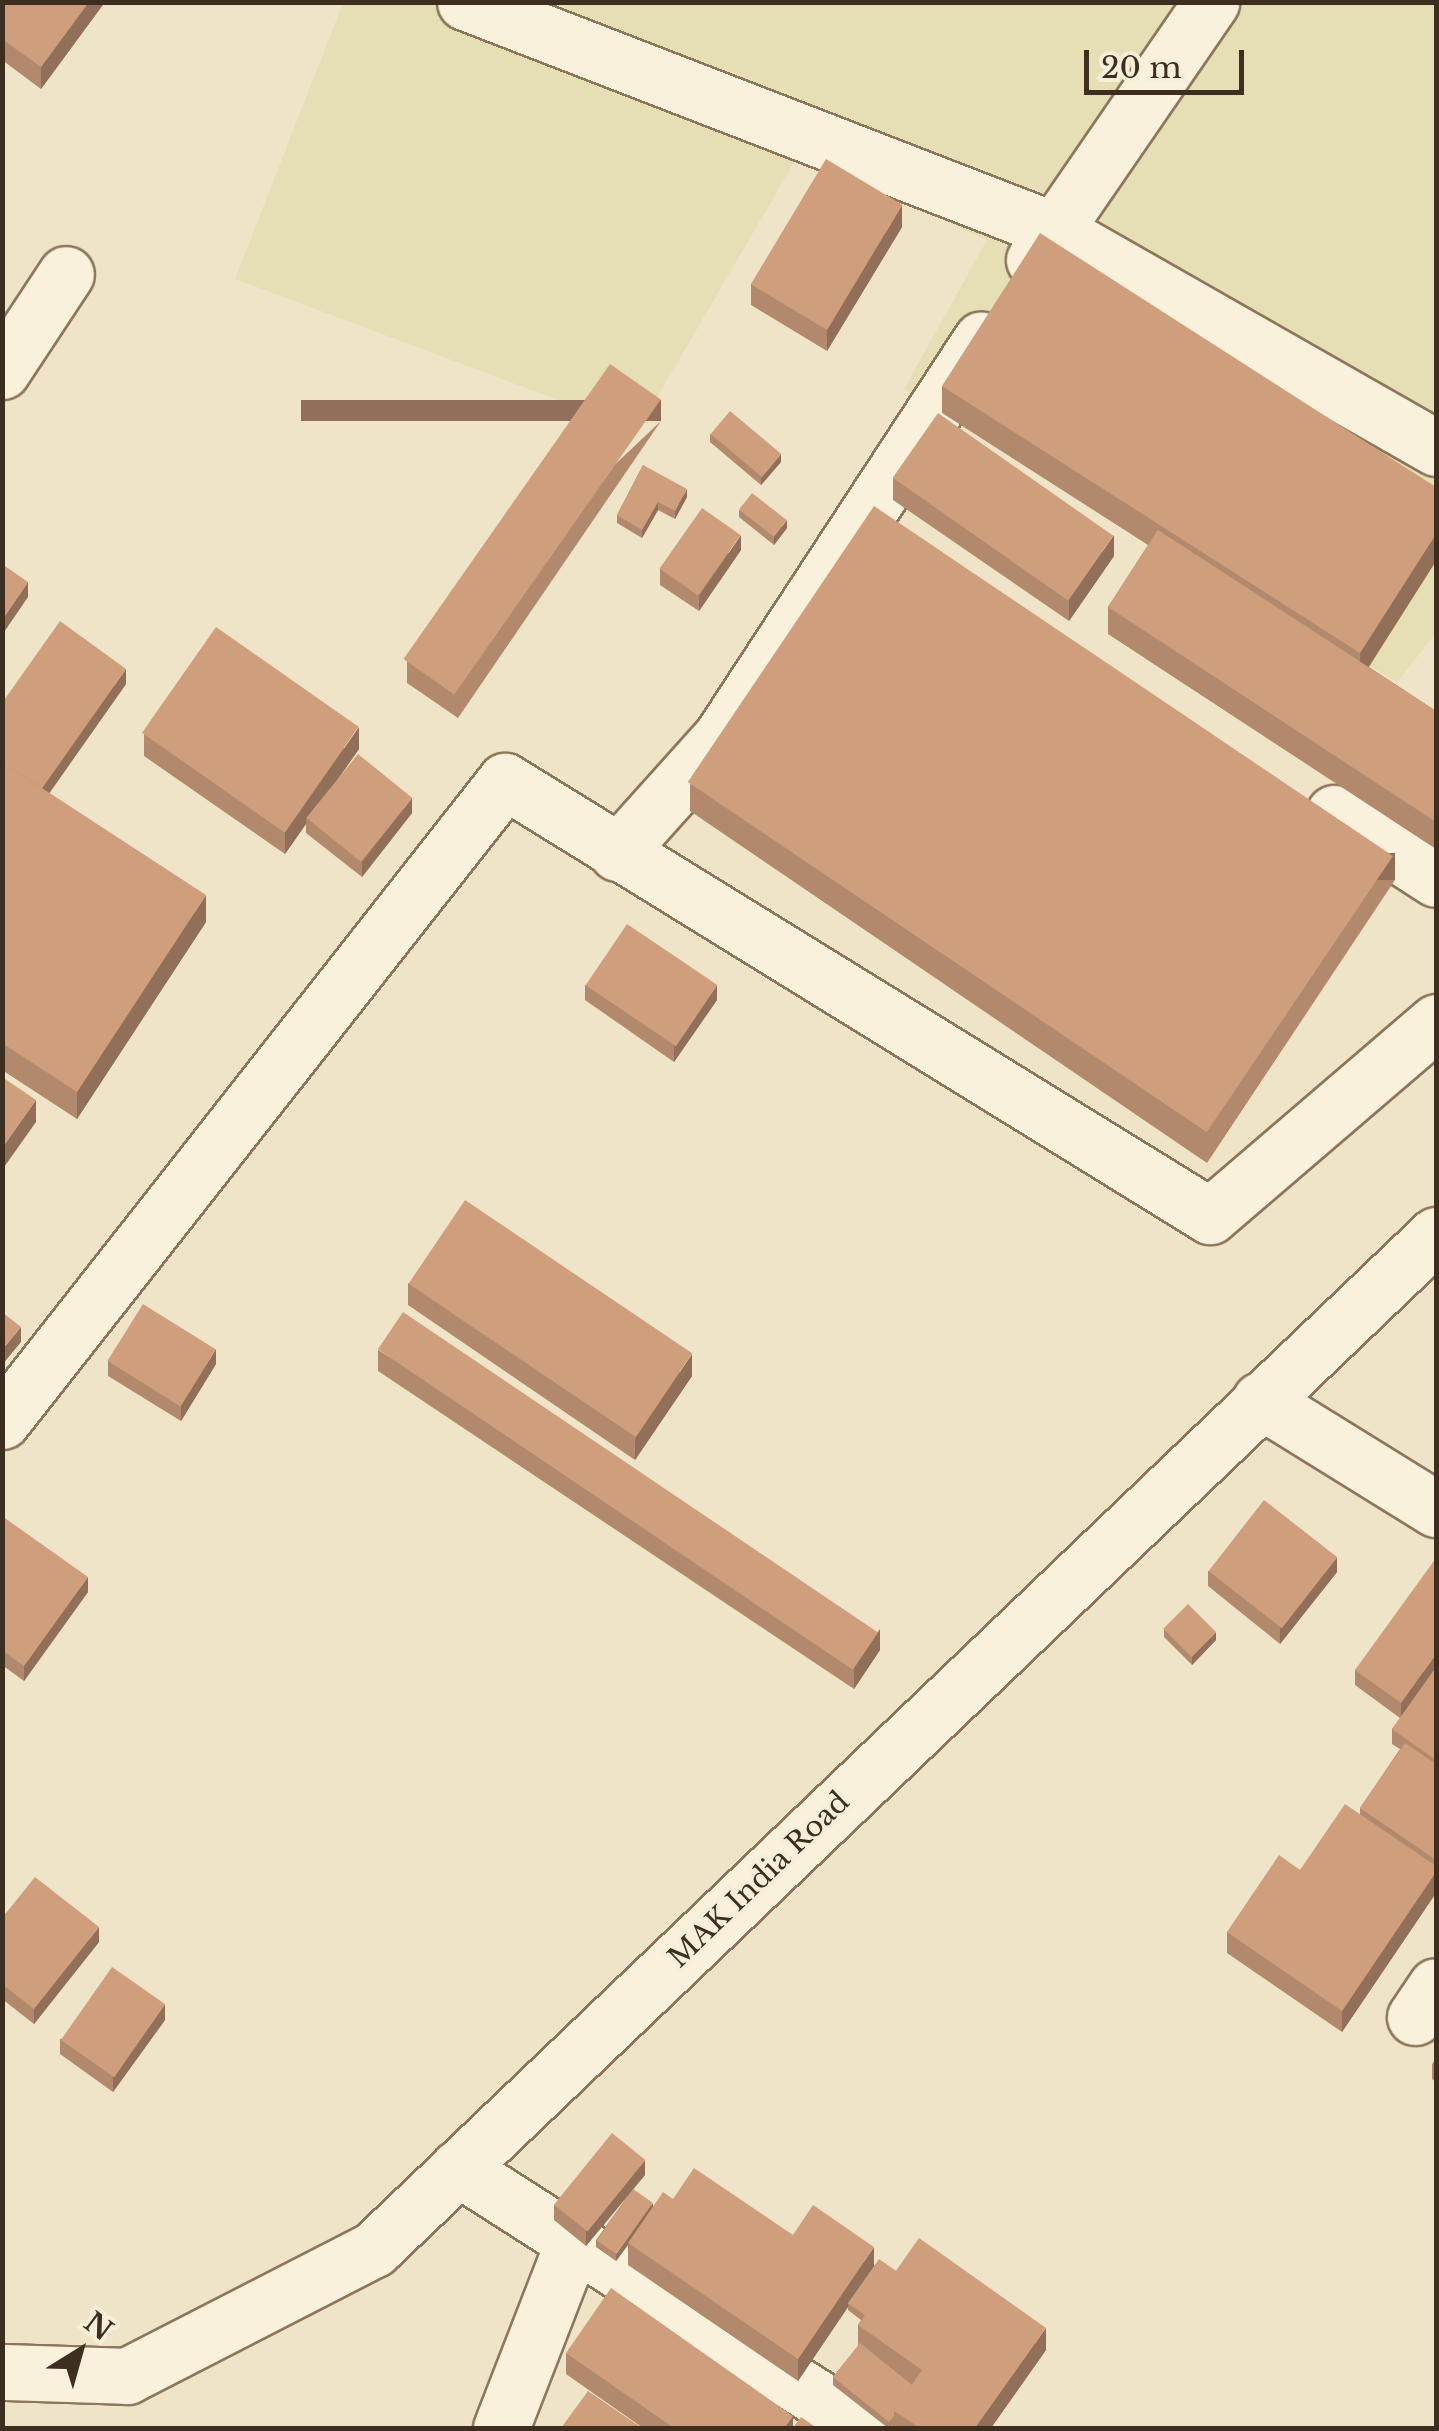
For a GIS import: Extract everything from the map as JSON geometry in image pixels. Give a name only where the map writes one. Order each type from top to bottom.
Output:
[{"type":"street","points":[[465,2],[1054,230],[1436,448]]},
{"type":"street","points":[[617,852],[722,737],[1054,230],[1211,2]]},
{"type":"street","points":[[2,371],[66,274]]},
{"type":"street","points":[[870,510],[920,543]]},
{"type":"street","points":[[2,1421],[61,1351],[505,781],[1210,1216],[1436,1022]]},
{"type":"street","points":[[1286,782],[1436,880]]},
{"type":"street","name":"MAK India Road","points":[[2,2372],[127,2376],[374,2249],[1436,1235]]},
{"type":"street","points":[[1260,1400],[1436,1509]]},
{"type":"street","points":[[458,2168],[865,2428]]},
{"type":"street","points":[[501,2428],[573,2242]]},
{"type":"shaded area","points":[[343,3],[1436,3],[1436,633],[1397,682],[904,389],[987,240],[799,154],[638,430],[235,279]]},
{"type":"building","points":[[2,2],[89,2],[41,67],[2,39]]},
{"type":"building","points":[[826,159],[902,205],[827,330],[751,284]]},
{"type":"building","points":[[1040,233],[1436,487],[1436,534],[1360,653],[942,386]]},
{"type":"building","points":[[610,364],[661,400],[454,694],[404,659]]},
{"type":"building","points":[[730,411],[781,454],[762,477],[711,434]]},
{"type":"building","points":[[938,413],[1113,536],[1068,600],[893,478]]},
{"type":"building","points":[[643,465],[687,489],[675,511],[658,502],[642,530],[617,515]]},
{"type":"building","points":[[752,493],[787,520],[774,537],[739,510]]},
{"type":"building","points":[[874,506],[1393,856],[1207,1132],[688,782]]},
{"type":"building","points":[[702,508],[741,535],[698,596],[660,569]]},
{"type":"building","points":[[1158,530],[1436,711],[1436,822],[1108,607]]},
{"type":"building","points":[[2,564],[28,582],[2,620]]},
{"type":"building","points":[[60,621],[126,669],[42,788],[2,762],[2,703]]},
{"type":"building","points":[[216,627],[359,727],[285,832],[142,733]]},
{"type":"building","points":[[358,754],[412,798],[361,862],[306,818]]},
{"type":"building","points":[[2,762],[206,895],[77,1092],[2,1043]]},
{"type":"building","points":[[627,924],[717,985],[676,1046],[586,985]]},
{"type":"building","points":[[2,1077],[36,1100],[2,1148]]},
{"type":"building","points":[[465,1200],[692,1353],[636,1437],[409,1284]]},
{"type":"building","points":[[143,1304],[216,1350],[180,1406],[107,1361]]},
{"type":"building","points":[[2,1312],[21,1327],[2,1350]]},
{"type":"building","points":[[403,1312],[878,1632],[853,1670],[378,1349]]},
{"type":"building","points":[[1264,1500],[1337,1557],[1282,1628],[1209,1571]]},
{"type":"building","points":[[2,1516],[88,1577],[24,1666],[2,1650]]},
{"type":"building","points":[[1436,1558],[1436,1654],[1401,1703],[1355,1670]]},
{"type":"building","points":[[1188,1604],[1216,1632],[1192,1657],[1163,1629]]},
{"type":"building","points":[[1436,1672],[1436,1760],[1392,1729]]},
{"type":"building","points":[[1405,1743],[1436,1764],[1436,1860],[1360,1808]]},
{"type":"building","points":[[1345,1804],[1436,1866],[1436,1872],[1342,2011],[1227,1932],[1279,1855],[1300,1870]]},
{"type":"building","points":[[35,1877],[99,1927],[34,2009],[2,1984],[2,1918]]},
{"type":"building","points":[[112,1967],[165,2004],[114,2077],[61,2040]]},
{"type":"building","points":[[612,2133],[645,2160],[588,2232],[554,2204]]},
{"type":"building","points":[[694,2168],[793,2235],[813,2205],[874,2247],[798,2359],[628,2243],[663,2192],[673,2199]]},
{"type":"building","points":[[633,2189],[653,2203],[617,2254],[597,2241]]},
{"type":"building","points":[[919,2238],[1046,2328],[975,2428],[920,2428],[894,2411],[922,2370],[858,2325]]},
{"type":"building","points":[[879,2259],[896,2271],[865,2315],[848,2303]]},
{"type":"building","points":[[611,2288],[793,2416],[784,2428],[674,2428],[566,2353]]},
{"type":"building","points":[[860,2343],[912,2385],[889,2422],[833,2377]]},
{"type":"building","points":[[588,2391],[642,2428],[561,2428]]},
{"type":"building","points":[[801,2417],[817,2428],[793,2428]]}]
